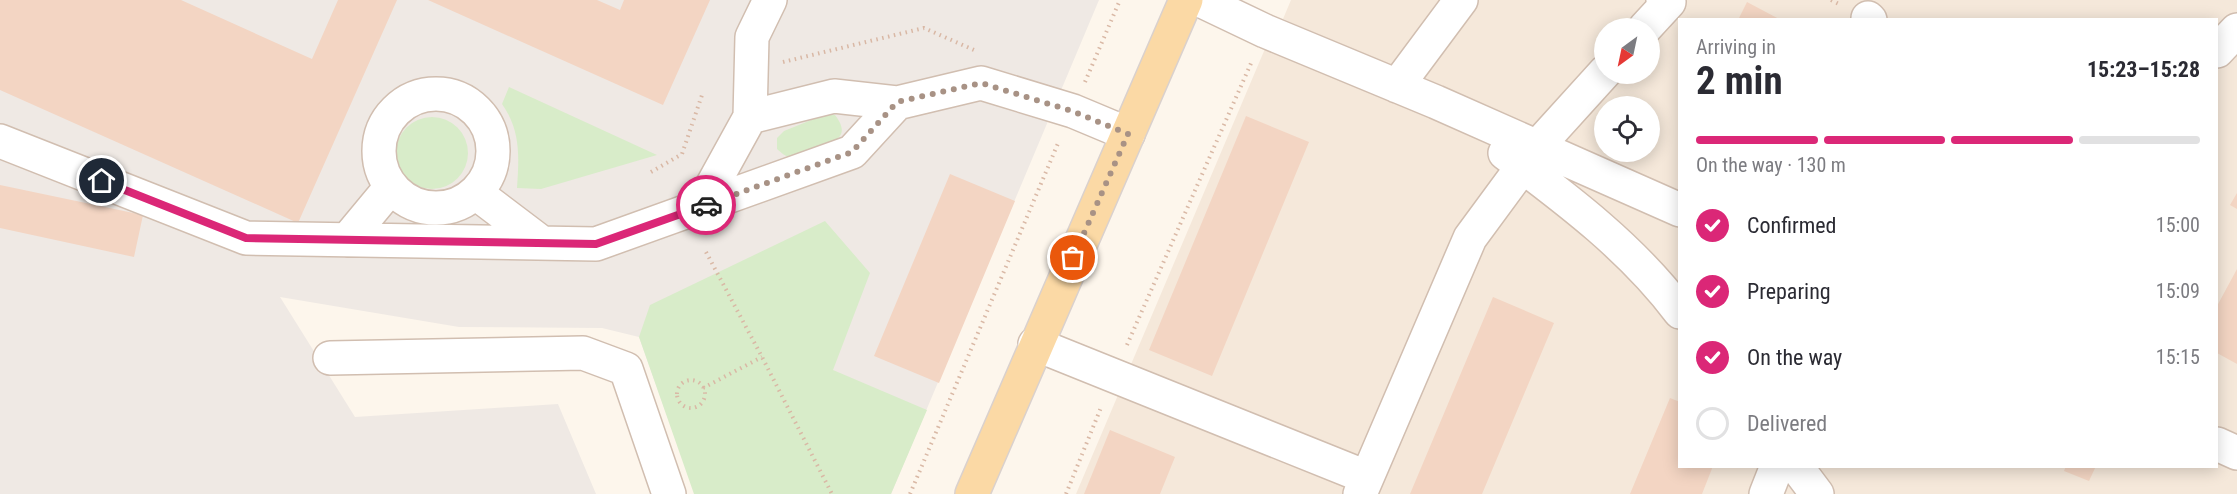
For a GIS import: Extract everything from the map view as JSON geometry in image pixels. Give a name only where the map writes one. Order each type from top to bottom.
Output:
[{"type":"main road","points":[[972,494],[1035,344],[1186,0]]},
{"type":"street","points":[[701,206],[750,117],[752,38],[770,0]]},
{"type":"street","points":[[1200,0],[1265,31],[1436,102],[1530,157],[1678,209]]},
{"type":"street","points":[[1397,86],[1461,0]]},
{"type":"street","points":[[1654,18],[1669,2],[1663,0]]},
{"type":"street","points":[[2218,50],[2237,30]]},
{"type":"street","points":[[750,117],[834,96],[897,102],[981,83],[1072,111],[1128,134]]},
{"type":"street","points":[[1035,344],[1114,374],[1363,486],[1470,238],[1530,157],[1594,84]]},
{"type":"street","points":[[443,94],[462,99],[477,110],[488,125],[494,142],[493,161],[487,179],[476,193],[460,204],[443,208],[424,207],[406,200],[391,187],[382,170],[379,151],[382,132],[391,115],[406,102],[424,95],[443,94]]},
{"type":"street","points":[[0,141],[246,238],[596,244],[852,152],[897,102]]},
{"type":"street","points":[[1530,157],[1569,201],[1657,282],[1678,309]]},
{"type":"street","points":[[347,240],[391,187]]},
{"type":"street","points":[[476,193],[542,243]]},
{"type":"street","points":[[330,358],[583,353],[626,369],[669,494]]},
{"type":"street","points":[[2218,444],[2237,453]]},
{"type":"street","points":[[1766,494],[1776,468]]},
{"type":"street","points":[[1798,468],[1817,494]]},
{"type":"path","points":[[910,494],[1120,0]]},
{"type":"path","points":[[752,69],[924,28],[976,51]]},
{"type":"path","points":[[1066,494],[1114,374],[1265,31]]},
{"type":"path","points":[[651,172],[682,154],[703,92]]},
{"type":"path","points":[[705,252],[832,494]]},
{"type":"path","points":[[703,388],[762,357]]},
{"type":"path","points":[[686,381],[696,382],[703,388],[703,400],[697,407],[685,407],[678,401],[679,387],[686,381]]},
{"type":"shaded area","points":[[0,0],[1099,0],[891,494],[695,494],[639,337],[602,328],[459,327],[280,297],[355,417],[558,404],[596,494],[0,494]]},
{"type":"shaded area","points":[[1291,0],[2237,0],[2237,435],[2218,427],[2218,18],[1678,18],[1678,191],[1611,162],[1660,162],[1660,96],[1594,96],[1594,155],[1283,19]]},
{"type":"shaded area","points":[[1267,44],[1678,223],[1678,468],[2218,468],[2218,458],[2237,466],[2237,494],[1076,494]]},
{"type":"green space","points":[[509,87],[657,155],[541,189],[517,188],[516,134],[502,104]]},
{"type":"green space","points":[[826,114],[835,115],[840,122],[842,129],[839,138],[796,157],[786,156],[777,149],[777,138],[784,131]]},
{"type":"green space","points":[[432,117],[452,123],[462,133],[468,153],[462,173],[452,183],[432,189],[412,183],[402,173],[396,153],[402,133],[412,123]]},
{"type":"green space","points":[[825,221],[870,273],[833,370],[927,410],[891,494],[694,494],[639,337],[650,305]]},
{"type":"building","points":[[0,0],[181,0],[312,59],[338,0],[397,0],[298,223],[0,90]]},
{"type":"building","points":[[428,0],[597,0],[620,10],[624,0],[710,0],[663,105]]},
{"type":"building","points":[[1747,2],[1777,18],[1739,18]]},
{"type":"building","points":[[1246,116],[1309,142],[1212,376],[1149,350]]},
{"type":"building","points":[[950,174],[1015,201],[939,383],[874,356]]},
{"type":"building","points":[[0,185],[143,215],[134,257],[0,228]]},
{"type":"building","points":[[2237,193],[2237,209],[2230,205]]},
{"type":"building","points":[[2237,269],[2237,364],[2218,354],[2218,304]]},
{"type":"building","points":[[1493,297],[1554,323],[1482,494],[1410,494]]},
{"type":"building","points":[[1670,398],[1678,401],[1678,468],[1712,468],[1702,494],[1630,494]]},
{"type":"building","points":[[1110,430],[1175,457],[1160,494],[1084,494]]},
{"type":"building","points":[[2065,468],[2095,468],[2089,481],[2064,471]]},
{"type":"way so far","points":[[706,205],[852,152],[897,102],[981,83],[1072,111],[1128,134],[1073,258]]},
{"type":"route","points":[[102,181],[246,238],[596,244],[706,205]]}]
